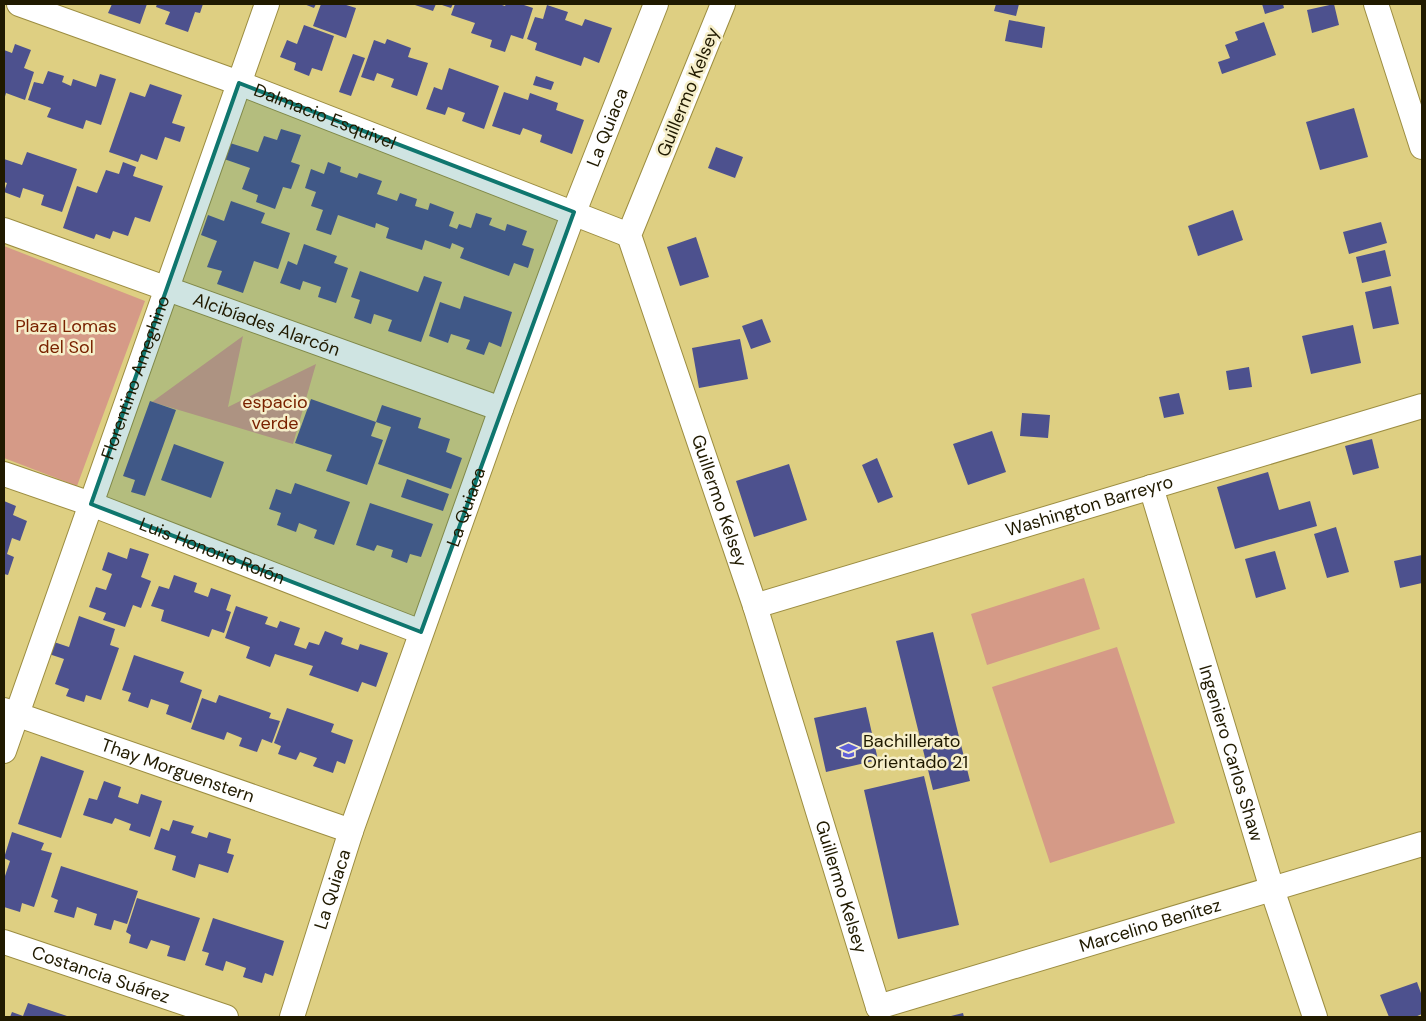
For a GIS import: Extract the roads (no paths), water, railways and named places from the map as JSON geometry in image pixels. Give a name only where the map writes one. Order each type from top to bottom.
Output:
[{"type":"street","name":"Dalmacio Esquivel","points":[[19,4],[239,83],[630,235]]},
{"type":"street","name":"Florentino Ameghino","points":[[4,751],[10,712],[91,504],[267,4]]},
{"type":"street","name":"Guillermo Kelsey","points":[[723,4],[630,235],[755,606],[874,1012]]},
{"type":"street","points":[[1376,4],[1422,147]]},
{"type":"street","name":"La Quiaca","points":[[292,1017],[352,831],[421,632],[648,6]]},
{"type":"street","name":"Alcibíades Alarcón","points":[[4,230],[501,409]]},
{"type":"street","name":"Washington Barreyro","points":[[755,606],[1422,406]]},
{"type":"street","name":"Luis Honorio Rolón","points":[[4,474],[91,504],[421,632]]},
{"type":"street","name":"Ingeniero Carlos Shaw","points":[[1152,487],[1272,889],[1315,1017]]},
{"type":"street","name":"Thay Morguenstern","points":[[10,712],[352,831]]},
{"type":"street","name":"Marcelino Benítez","points":[[874,1012],[1422,844]]},
{"type":"street","name":"Costancia Suárez","points":[[4,942],[226,1017]]},
{"type":"place","name":"Bachillerato Orientado 21","points":[[849,751]]},
{"type":"park label","name":"Plaza Lomas del Sol","points":[[66,336]]},
{"type":"park label","name":"espacio verde","points":[[275,412]]}]
